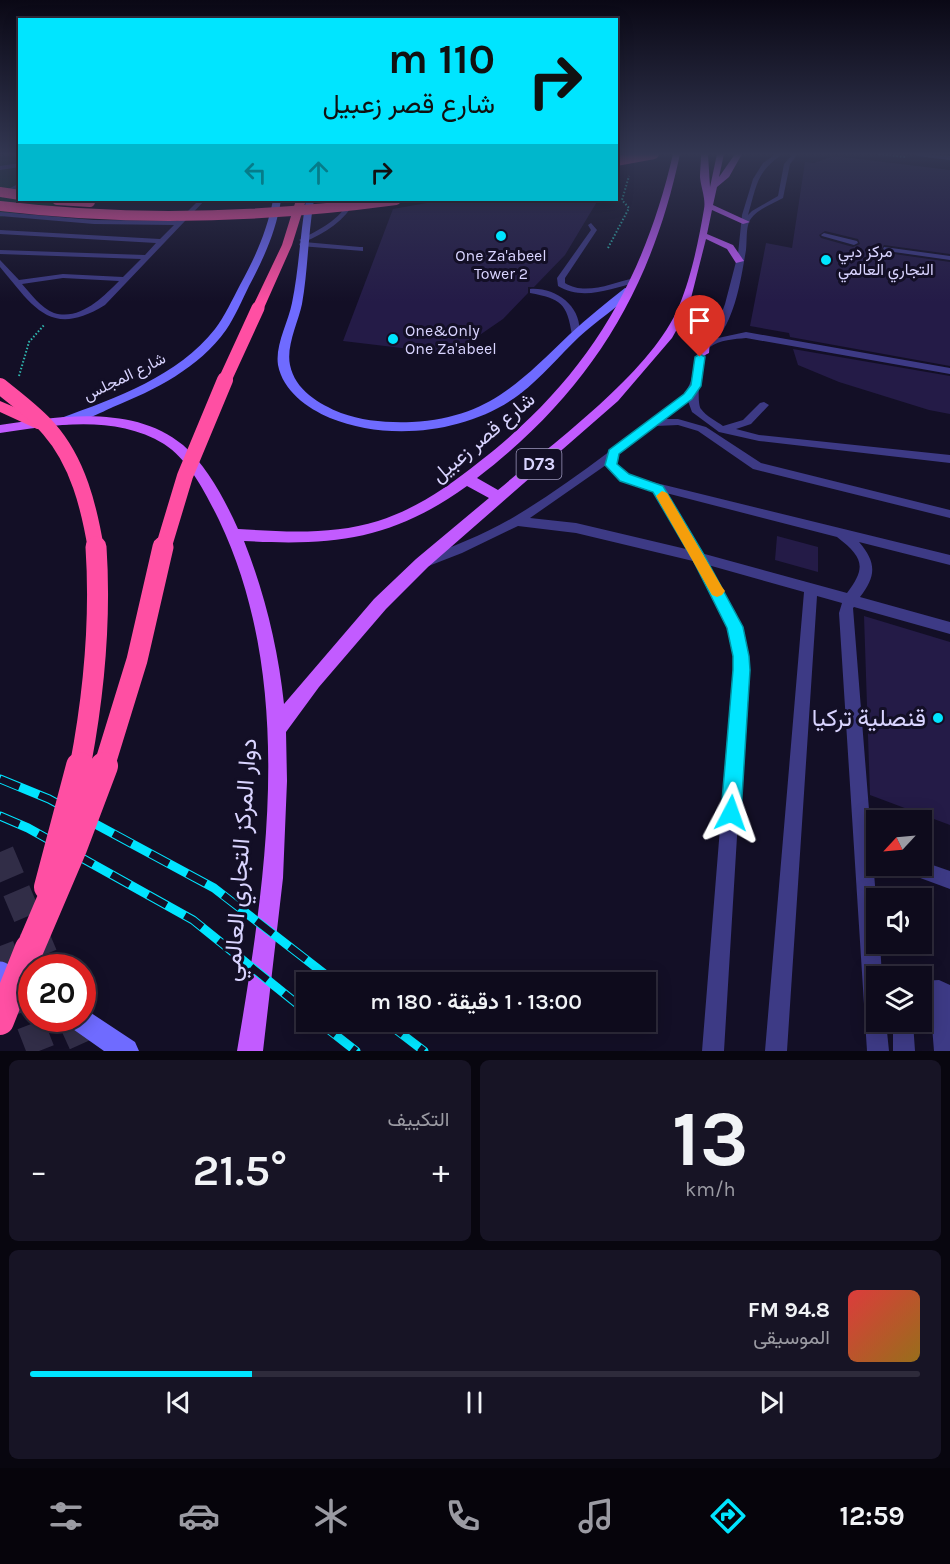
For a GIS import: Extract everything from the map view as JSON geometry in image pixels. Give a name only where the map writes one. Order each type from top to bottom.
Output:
[{"type":"highway","points":[[154,205],[246,203]]},
{"type":"highway","points":[[28,954],[69,864],[99,785],[138,659],[162,552],[191,458],[287,245],[300,203]]},
{"type":"highway","points":[[0,206],[78,214],[165,217],[289,212],[369,203]]},
{"type":"highway","points":[[10,381],[23,403],[53,432],[76,470],[92,525],[99,594],[94,683],[86,737],[53,873],[27,954]]},
{"type":"highway","points":[[0,406],[42,425]]},
{"type":"highway","points":[[0,1021],[18,977]]},
{"type":"main road","name":"شارع المجلس","points":[[66,421],[126,397],[175,370],[220,330],[255,266],[269,234],[276,203]]},
{"type":"main road","points":[[309,203],[303,242],[300,285],[283,355],[283,365],[286,375],[298,393],[313,405],[333,415],[365,423],[402,427],[440,424],[475,414],[516,392],[632,285]]},
{"type":"main road","name":"شارع قصر زعبيل","points":[[234,535],[297,537],[362,531],[403,518],[439,500],[514,442],[578,375],[602,339],[651,246],[663,203]]},
{"type":"main road","name":"D73","points":[[278,727],[354,633],[422,563],[614,398],[644,366],[668,336],[684,307],[710,203]]},
{"type":"main road","points":[[709,206],[746,222]]},
{"type":"main road","points":[[702,235],[728,245],[738,256],[739,261]]},
{"type":"main road","points":[[684,307],[696,314],[703,324],[706,349]]},
{"type":"main road","name":"دوار المركز التجاري العالمي","points":[[0,429],[66,421],[129,426],[147,431],[169,442],[192,461],[234,535],[257,598],[267,639],[278,727],[278,789],[269,920],[250,1051]]},
{"type":"main road","points":[[467,478],[499,497]]},
{"type":"main road","points":[[0,974],[18,983]]},
{"type":"main road","points":[[96,1030],[126,1051]]},
{"type":"lane","points":[[48,254],[2,264],[44,311],[55,315],[73,315],[97,306],[199,203]]},
{"type":"lane","points":[[303,242],[340,218],[351,203]]},
{"type":"lane","points":[[748,203],[739,261],[726,315],[721,328],[706,349],[692,399],[693,406],[699,415],[719,429],[759,438],[950,459]]},
{"type":"lane","points":[[746,222],[754,212],[770,203]]},
{"type":"lane","points":[[0,214],[85,222],[179,223]]},
{"type":"lane","points":[[591,225],[594,230],[561,278],[561,284],[568,289],[579,291],[632,285]]},
{"type":"lane","points":[[0,232],[162,241]]},
{"type":"lane","points":[[0,237],[17,233]]},
{"type":"lane","points":[[824,235],[854,243]]},
{"type":"lane","points":[[303,242],[360,249]]},
{"type":"lane","points":[[887,249],[950,258]]},
{"type":"lane","points":[[0,252],[146,257]]},
{"type":"lane","points":[[18,282],[63,276],[125,279]]},
{"type":"lane","points":[[533,291],[551,294],[566,301],[574,319],[576,335]]},
{"type":"lane","points":[[726,315],[729,324],[746,335]]},
{"type":"lane","points":[[706,349],[721,339],[746,335],[950,371]]},
{"type":"lane","points":[[422,563],[458,550],[517,521],[677,407],[696,386]]},
{"type":"lane","points":[[719,429],[740,426],[764,405]]},
{"type":"lane","points":[[647,427],[666,421],[691,424],[712,434],[737,454],[757,466],[950,514]]},
{"type":"lane","points":[[613,453],[611,465],[618,473],[633,482],[950,560]]},
{"type":"lane","points":[[658,489],[729,613],[735,627],[741,656],[714,1051]]},
{"type":"lane","points":[[517,521],[576,528],[698,557],[950,628]]},
{"type":"lane","points":[[840,532],[859,549],[867,568],[866,577],[849,599],[846,613],[866,820]]},
{"type":"lane","points":[[776,1051],[812,588]]},
{"type":"lane","points":[[932,874],[950,880]]},
{"type":"lane","points":[[870,876],[878,1051]]},
{"type":"lane","points":[[937,992],[945,1051]]},
{"type":"lane","points":[[903,1032],[904,1051]]},
{"type":"path","points":[[608,248],[629,208],[625,203]]},
{"type":"path","points":[[10,381],[29,342],[55,315]]},
{"type":"green space","points":[[0,203],[68,203],[0,217]]},
{"type":"building","points":[[426,203],[596,203],[565,255],[534,287],[528,287],[528,293],[503,319],[452,354],[343,341],[393,209]]},
{"type":"building","name":"مركز دبي التجاري العالمي","points":[[799,203],[950,203],[950,254],[884,245],[881,250],[887,253],[950,262],[950,366],[790,337],[789,333],[750,326],[766,243],[792,248]],"holes":[[[825,231],[858,239],[860,244],[853,247],[821,238],[819,235]]]},
{"type":"building","points":[[793,349],[950,376],[950,414],[929,410],[839,382],[798,365]]},
{"type":"building","points":[[777,536],[818,547],[818,572],[775,560]]},
{"type":"building","points":[[864,616],[950,642],[950,825],[932,818],[932,810],[910,810],[870,795]]},
{"type":"tunnel","points":[[0,852],[43,954]]},
{"type":"tunnel","points":[[0,946],[41,1051]]},
{"type":"tunnel","points":[[77,1032],[86,1051]]},
{"type":"railway","points":[[0,779],[49,799],[214,888],[322,972]]},
{"type":"railway","points":[[0,816],[28,828],[193,920],[296,1003]]},
{"type":"railway","points":[[332,1032],[356,1051]]},
{"type":"railway","points":[[399,1032],[424,1051]]},
{"type":"slow traffic","points":[[662,496],[717,591]]},
{"type":"place","name":"One Za'abeel Tower 2","points":[[501,236]]},
{"type":"place","name":"مركز دبي التجاري العالمي","points":[[826,260]]},
{"type":"place","name":"One&Only One Za'abeel","points":[[393,339]]},
{"type":"place","name":"قنصلية تركيا","points":[[938,718]]},
{"type":"route","points":[[700,357],[696,386],[688,396],[677,407],[613,453],[611,465],[625,478],[658,489],[735,627],[742,670],[731,813]]}]
